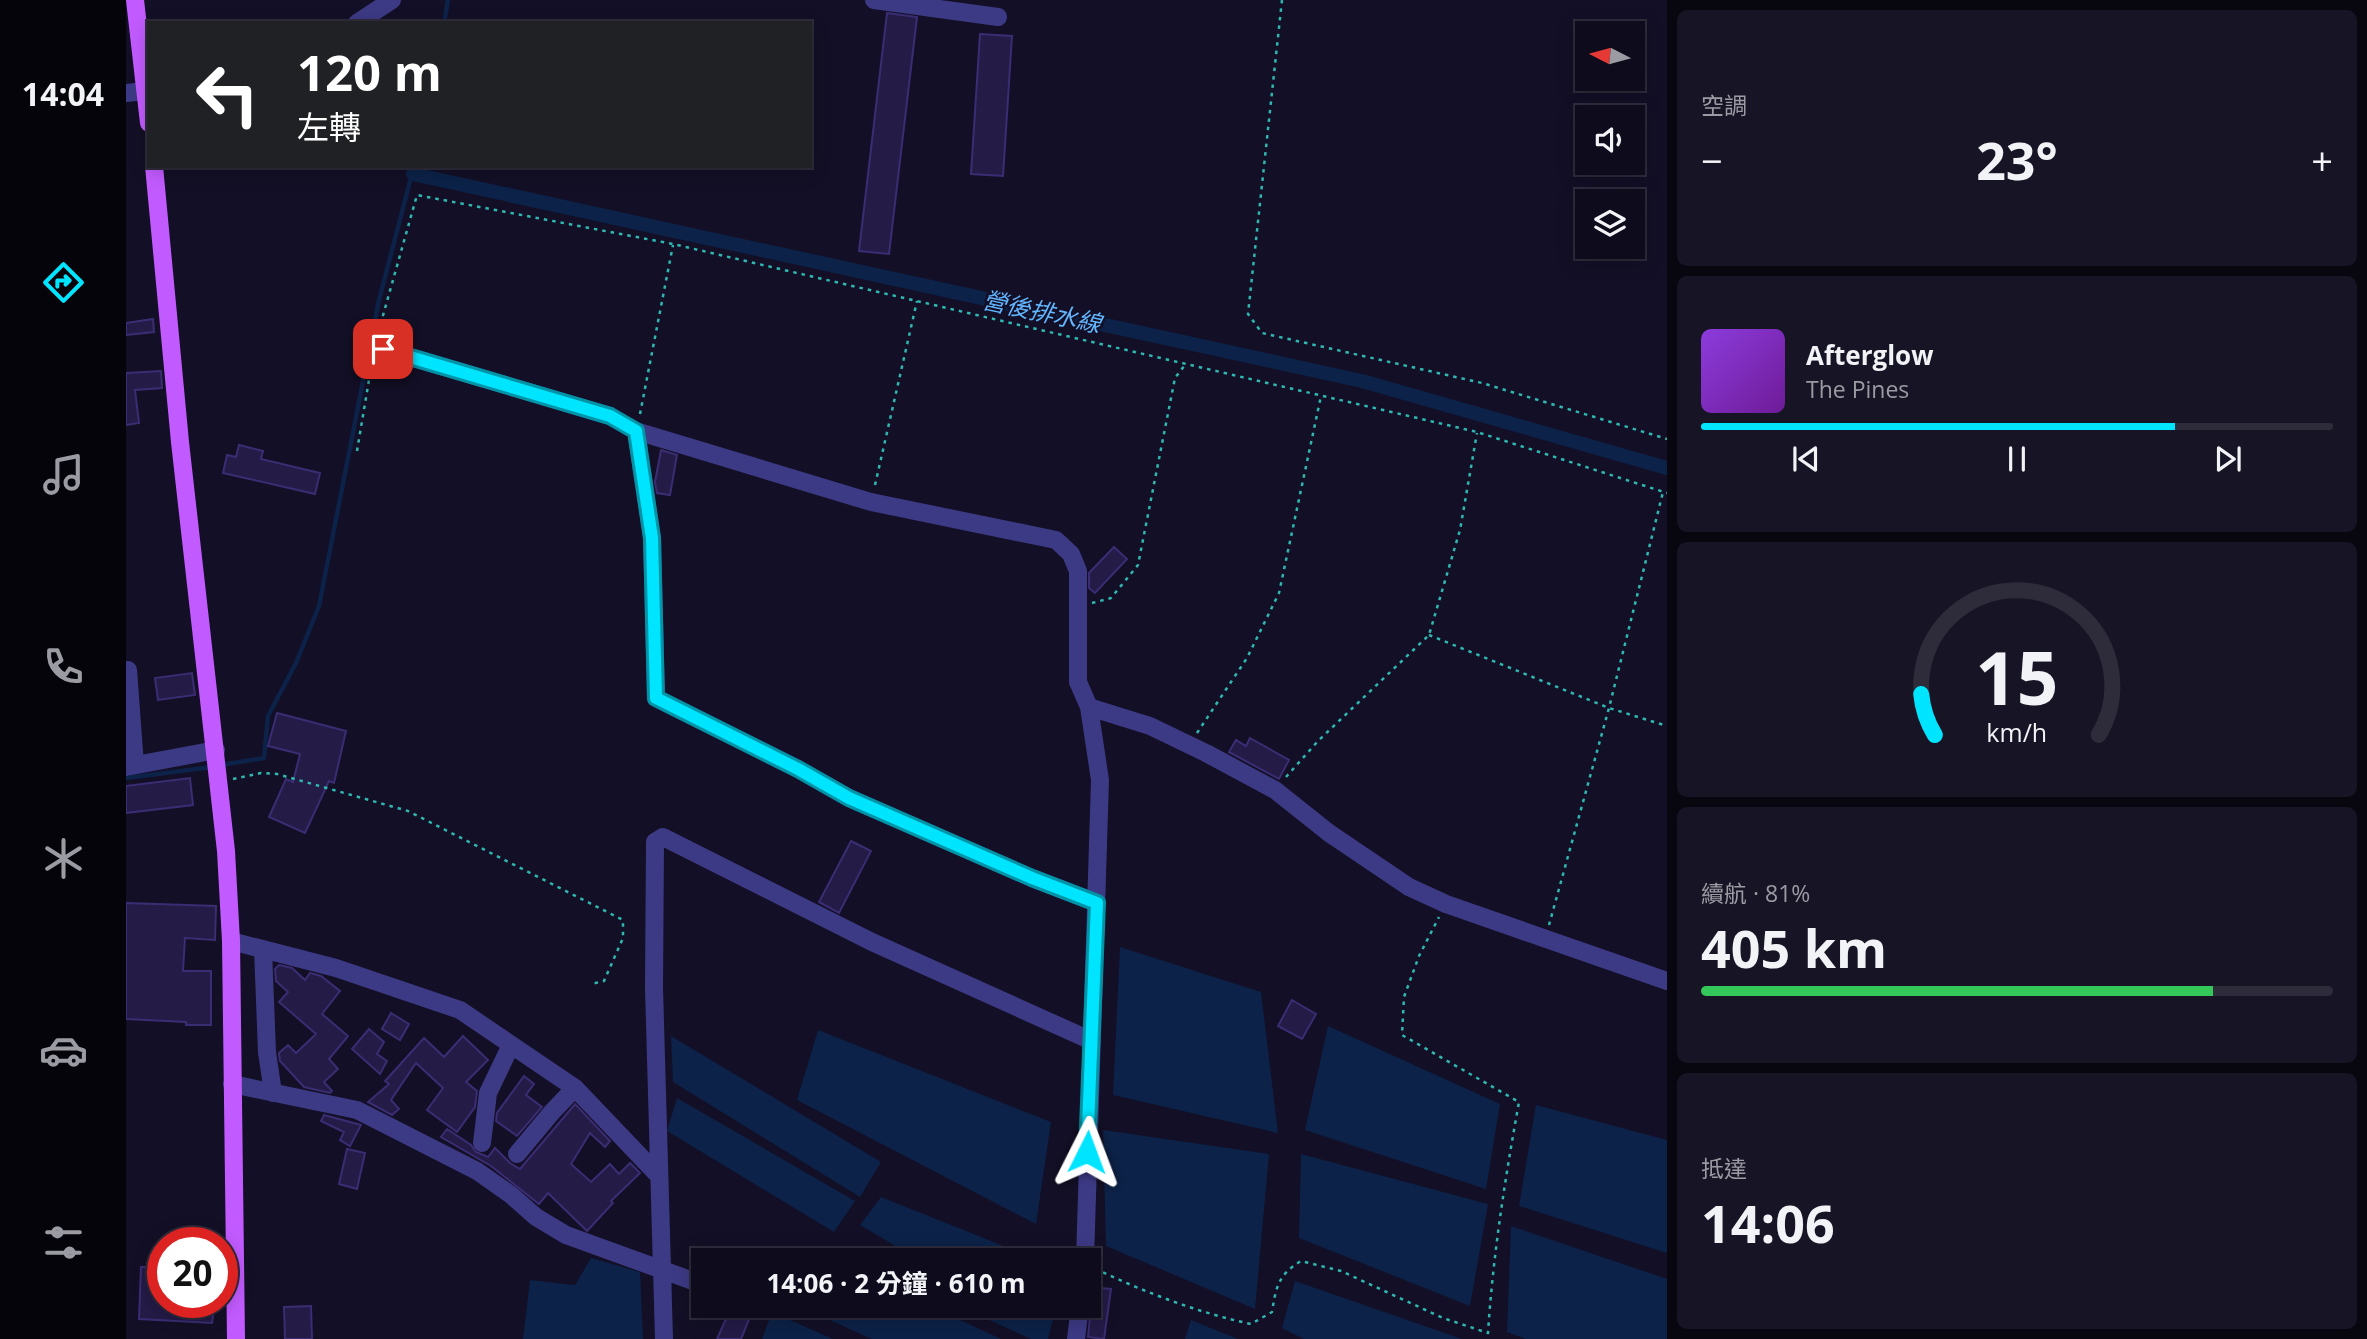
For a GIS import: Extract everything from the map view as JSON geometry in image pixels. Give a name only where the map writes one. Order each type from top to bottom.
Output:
[{"type":"main road","points":[[135,0],[147,110]]},
{"type":"main road","points":[[154,168],[180,442],[220,784],[231,941],[236,1339]]},
{"type":"lane","points":[[360,21],[392,0]]},
{"type":"lane","points":[[874,0],[998,17]]},
{"type":"lane","points":[[126,93],[144,91]]},
{"type":"lane","points":[[383,349],[610,416],[636,431],[871,502],[1055,540],[1071,554],[1078,571],[1078,682],[1089,707],[1100,780],[1086,1248]]},
{"type":"lane","points":[[636,431],[652,538],[656,698],[798,769],[849,798],[1032,878],[1097,903]]},
{"type":"lane","points":[[128,670],[131,766],[216,750]]},
{"type":"lane","points":[[1089,707],[1150,726],[1275,790],[1329,833],[1409,887],[1446,904],[1667,981]]},
{"type":"lane","points":[[664,1339],[654,928],[655,842],[663,837],[872,942],[1092,1041]]},
{"type":"lane","points":[[231,941],[336,968],[460,1010],[575,1088],[659,1176]]},
{"type":"lane","points":[[263,949],[267,1052],[273,1093]]},
{"type":"lane","points":[[482,1143],[488,1093],[511,1045]]},
{"type":"lane","points":[[232,1084],[357,1111],[477,1171],[536,1217],[566,1234],[691,1280]]},
{"type":"lane","points":[[517,1154],[575,1088]]},
{"type":"lane","points":[[1076,1339],[1079,1318]]},
{"type":"path","points":[[1282,0],[1248,314],[1255,326],[1262,333],[1482,383],[1667,439]]},
{"type":"path","points":[[357,451],[371,368],[383,349],[382,319],[417,195],[673,244],[1477,432],[1665,492],[1546,938]]},
{"type":"path","points":[[636,431],[673,244]]},
{"type":"path","points":[[871,502],[918,301]]},
{"type":"path","points":[[1078,606],[1111,598],[1138,565],[1175,378],[1185,365]]},
{"type":"path","points":[[1189,745],[1247,658],[1279,593],[1321,396]]},
{"type":"path","points":[[1275,790],[1318,741],[1429,635],[1460,530],[1477,432]]},
{"type":"path","points":[[1429,635],[1609,708],[1667,726]]},
{"type":"path","points":[[220,784],[261,773],[277,774],[408,811],[623,920],[622,938],[604,981],[591,984]]},
{"type":"path","points":[[1101,1271],[1158,1295],[1251,1324],[1272,1312],[1276,1287],[1289,1269],[1301,1261],[1340,1271],[1443,1318],[1488,1333],[1491,1284],[1502,1201],[1519,1102],[1402,1035],[1404,997],[1419,956],[1446,904]]},
{"type":"water","points":[[1120,947],[1261,992],[1278,1133],[1113,1095]]},
{"type":"water","points":[[1328,1026],[1500,1104],[1486,1189],[1305,1130]]},
{"type":"water","points":[[818,1030],[1051,1122],[1036,1224],[797,1100]]},
{"type":"water","points":[[671,1036],[881,1162],[860,1197],[673,1082]]},
{"type":"water","points":[[677,1098],[855,1201],[834,1232],[667,1131]]},
{"type":"water","points":[[1536,1105],[1667,1140],[1667,1253],[1519,1206]]},
{"type":"water","points":[[1103,1130],[1269,1154],[1255,1309],[1106,1246]]},
{"type":"water","points":[[1301,1154],[1488,1204],[1470,1306],[1299,1238]]},
{"type":"water","points":[[881,1197],[1009,1248],[899,1248],[860,1225]]},
{"type":"water","points":[[1511,1226],[1667,1279],[1667,1339],[1526,1339],[1507,1332]]},
{"type":"water","points":[[591,1258],[640,1272],[643,1339],[523,1339],[530,1280],[575,1285]]},
{"type":"water","points":[[1295,1281],[1462,1339],[1304,1339],[1282,1328]]},
{"type":"water","points":[[770,1318],[786,1318],[833,1339],[762,1339]]},
{"type":"water","points":[[825,1318],[956,1318],[1001,1339],[872,1339]]},
{"type":"water","points":[[985,1318],[1053,1318],[1048,1339],[1031,1339]]},
{"type":"water","points":[[1191,1320],[1238,1339],[1185,1339]]},
{"type":"building","points":[[887,13],[917,17],[889,254],[859,251]]},
{"type":"building","points":[[980,34],[1012,36],[1003,176],[971,174]]},
{"type":"building","points":[[153,319],[154,332],[126,335],[126,323]]},
{"type":"building","points":[[161,371],[162,388],[135,390],[139,423],[126,425],[126,373]]},
{"type":"building","points":[[239,445],[263,451],[261,459],[320,473],[315,494],[223,473],[227,455],[236,457]]},
{"type":"building","points":[[661,450],[677,455],[670,495],[657,493],[655,482]]},
{"type":"building","points":[[1114,547],[1127,559],[1095,593],[1089,588],[1089,573]]},
{"type":"building","points":[[192,673],[195,695],[158,700],[155,678]]},
{"type":"building","points":[[277,713],[346,731],[334,783],[329,781],[305,833],[269,817],[286,779],[293,782],[300,754],[268,746]]},
{"type":"building","points":[[1250,738],[1289,760],[1279,779],[1229,752],[1236,740],[1246,746]]},
{"type":"building","points":[[190,778],[193,805],[126,813],[126,786]]},
{"type":"building","points":[[851,841],[871,851],[839,913],[819,902]]},
{"type":"building","points":[[126,903],[216,906],[215,940],[185,938],[183,971],[211,971],[211,1025],[126,1019]]},
{"type":"building","points":[[279,965],[292,968],[305,980],[310,973],[321,976],[340,991],[322,1014],[348,1036],[329,1059],[338,1069],[324,1082],[332,1091],[330,1093],[304,1087],[280,1061],[279,1053],[288,1045],[296,1053],[316,1034],[279,1002],[288,992],[276,981],[275,969]]},
{"type":"building","points":[[1292,1000],[1316,1014],[1302,1039],[1278,1026]]},
{"type":"building","points":[[391,1013],[409,1024],[400,1040],[382,1029]]},
{"type":"building","points":[[369,1029],[384,1042],[377,1054],[387,1061],[380,1074],[352,1049]]},
{"type":"building","points":[[463,1036],[488,1060],[466,1082],[477,1091],[475,1107],[457,1132],[427,1110],[443,1088],[416,1063],[391,1100],[399,1109],[392,1115],[368,1102],[389,1084],[385,1081],[424,1038],[444,1057]]},
{"type":"building","points":[[524,1076],[534,1084],[526,1095],[542,1107],[517,1136],[496,1121],[497,1113]]},
{"type":"building","points":[[575,1104],[610,1141],[605,1147],[590,1133],[571,1164],[591,1182],[610,1164],[619,1174],[630,1163],[640,1173],[611,1201],[613,1203],[587,1231],[548,1193],[539,1204],[491,1166],[441,1137],[447,1129],[471,1145],[476,1152],[488,1157],[495,1148],[520,1169]]},
{"type":"building","points":[[324,1115],[361,1125],[350,1146],[340,1140],[344,1132],[321,1121]]},
{"type":"building","points":[[347,1149],[365,1153],[357,1189],[339,1184]]},
{"type":"building","points":[[141,1267],[147,1267],[147,1318],[213,1318],[212,1323],[139,1319]]},
{"type":"building","points":[[1101,1288],[1111,1289],[1104,1339],[1088,1337],[1090,1318],[1101,1318]]},
{"type":"building","points":[[311,1306],[312,1339],[285,1339],[284,1307]]},
{"type":"building","points":[[726,1318],[750,1318],[741,1339],[717,1339]]},
{"type":"waterway","points":[[444,21],[448,0]]},
{"type":"waterway","points":[[221,765],[264,758],[268,716],[296,663],[319,606],[379,300],[413,168]]},
{"type":"waterway","name":"營後排水線","points":[[413,174],[1362,381],[1667,468]]},
{"type":"waterway","points":[[126,778],[212,767]]},
{"type":"route","points":[[383,349],[610,416],[636,431],[652,538],[656,698],[798,769],[849,798],[1032,878],[1097,903],[1087,1152]]}]
